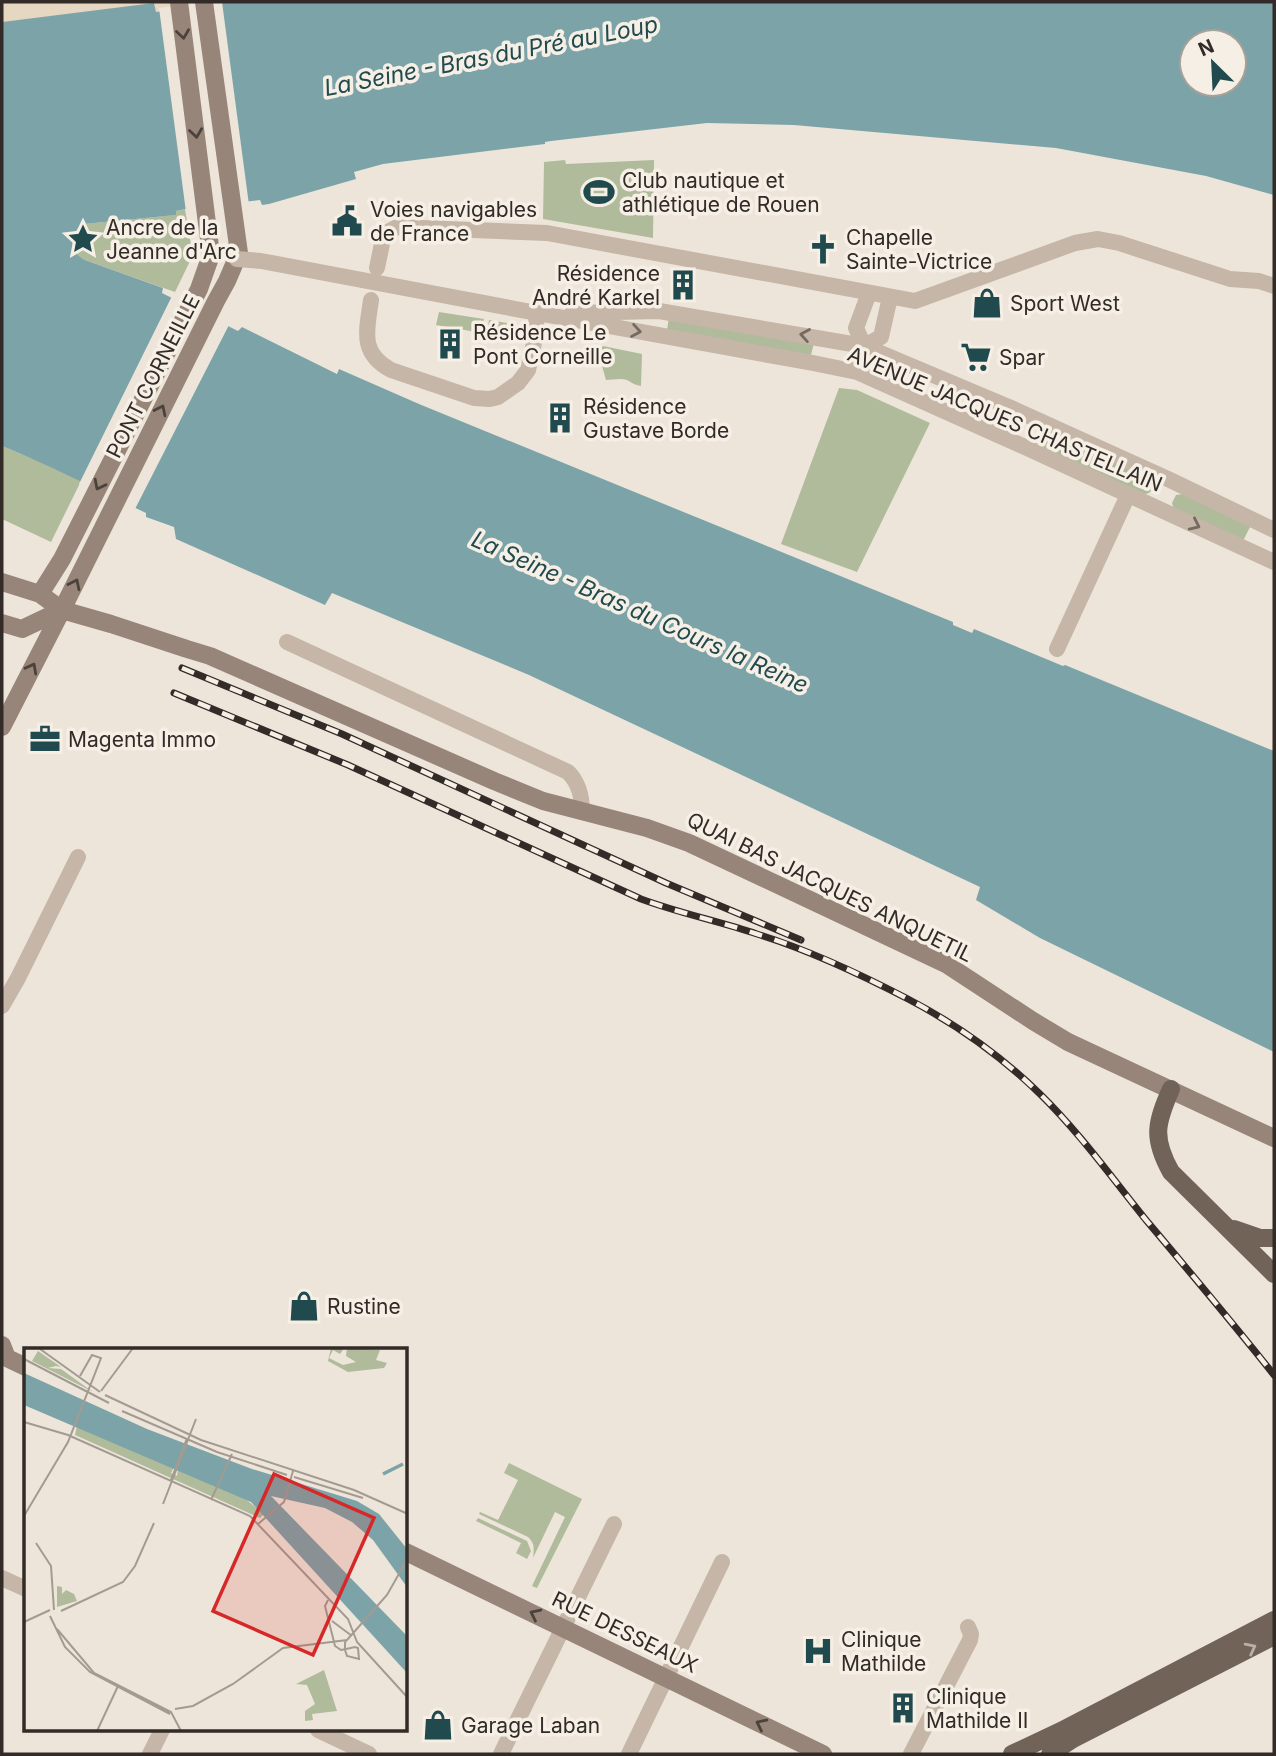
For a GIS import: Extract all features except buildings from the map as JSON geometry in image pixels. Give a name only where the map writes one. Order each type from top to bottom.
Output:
[{"type":"main road","name":"PONT CORNEILLE","points":[[40,594],[67,549],[199,289],[212,255],[179,2]]},
{"type":"main road","name":"PONT CORNEILLE","points":[[2,727],[237,259],[239,246],[204,2]]},
{"type":"main road","points":[[2,582],[40,594],[62,610],[22,629],[2,622]]},
{"type":"main road","name":"QUAI BAS JACQUES ANQUETIL","points":[[62,610],[116,625],[233,665],[543,801],[647,828],[689,843],[946,964],[1068,1042],[1274,1138]]},
{"type":"main road","points":[[1171,1089],[1159,1115],[1160,1147],[1164,1160],[1171,1172],[1274,1274]]},
{"type":"main road","points":[[1227,1226],[1260,1238],[1274,1238]]},
{"type":"main road","points":[[3,1353],[24,1366]]},
{"type":"main road","name":"RUE DESSEAUX","points":[[408,1553],[823,1754]]},
{"type":"main road","points":[[1050,1754],[1274,1620]]},
{"type":"main road","points":[[1012,1754],[1274,1636]]},
{"type":"street","points":[[377,268],[384,234],[397,227],[548,233],[915,301],[1075,243],[1098,239],[1119,243],[1230,279],[1259,281],[1274,286]]},
{"type":"street","name":"AVENUE JACQUES CHASTELLAIN","points":[[212,255],[261,261],[857,372],[1274,562]]},
{"type":"street","points":[[857,372],[864,346],[856,328],[869,293]]},
{"type":"street","points":[[864,346],[881,337],[890,297]]},
{"type":"street","points":[[372,300],[366,331],[367,340],[371,353],[381,363],[391,370],[481,399],[490,399],[506,393],[524,376],[531,361],[541,314]]},
{"type":"street","name":"AVENUE JACQUES CHASTELLAIN","points":[[541,314],[659,311],[864,346],[1009,407],[1274,530]]},
{"type":"street","points":[[994,433],[1009,407]]},
{"type":"street","points":[[1154,506],[1168,479]]},
{"type":"street","points":[[1057,649],[1128,495]]},
{"type":"street","points":[[287,642],[568,772],[581,793],[582,812]]},
{"type":"street","points":[[2,1006],[78,857]]},
{"type":"street","points":[[501,1754],[614,1524]]},
{"type":"street","points":[[629,1754],[722,1562]]},
{"type":"street","points":[[2,1578],[24,1588]]},
{"type":"street","points":[[911,1754],[970,1640],[968,1627]]},
{"type":"street","points":[[150,1754],[161,1732]]},
{"type":"street","points":[[322,1732],[369,1754]]},
{"type":"green space","name":"Club nautique et athlétique de Rouen","points":[[565,160],[566,164],[654,160],[653,238],[543,219],[544,162]]},
{"type":"green space","points":[[185,209],[192,251],[191,259],[175,292],[85,260],[73,247],[73,237],[84,224],[175,215],[176,211]]},
{"type":"green space","points":[[439,312],[484,319],[482,333],[436,325]]},
{"type":"green space","points":[[669,317],[814,343],[811,355],[667,330]]},
{"type":"green space","points":[[489,320],[507,323],[504,337],[487,334]]},
{"type":"green space","points":[[603,346],[642,354],[641,386],[624,379],[606,380],[598,352]]},
{"type":"green space","points":[[839,388],[857,390],[930,423],[857,572],[781,544]]},
{"type":"green space","points":[[1042,430],[1150,478],[1154,482],[1152,490],[1145,494],[1035,446]]},
{"type":"green space","points":[[2,446],[81,481],[51,542],[2,519]]},
{"type":"green space","points":[[1183,494],[1251,525],[1243,541],[1174,509],[1172,503],[1176,495]]},
{"type":"green space","points":[[509,1463],[582,1499],[537,1588],[532,1586],[565,1517],[555,1512],[533,1558],[533,1544],[528,1537],[479,1514],[480,1512],[498,1520],[518,1480],[504,1473]]},
{"type":"green space","points":[[478,1518],[527,1541],[531,1551],[527,1559],[516,1553],[521,1543],[476,1521]]},
{"type":"shaded area","points":[[2,2],[231,2],[155,12],[154,4],[2,22]]},
{"type":"water","points":[[231,2],[1274,2],[1274,195],[1206,176],[1056,148],[794,125],[707,123],[383,164],[354,172],[356,179],[269,204],[262,205],[260,200],[185,209],[176,211],[176,215],[84,224],[75,233],[72,242],[76,252],[85,260],[163,288],[162,293],[238,331],[242,327],[337,374],[339,369],[953,622],[953,625],[972,633],[974,629],[1274,751],[1274,1052],[1040,938],[976,900],[980,887],[529,675],[332,593],[325,605],[176,539],[174,527],[146,517],[146,513],[2,446],[2,22],[154,3],[156,12]]},
{"type":"pier","points":[[222,2],[249,205],[186,212],[159,8]]},
{"type":"pier","points":[[173,294],[230,323],[134,511],[79,484]]},
{"type":"railway","points":[[182,668],[342,734],[666,883],[801,940]]},
{"type":"railway","points":[[174,693],[348,765],[641,899],[776,940],[815,955],[890,990],[943,1019],[1010,1067],[1040,1094],[1082,1139],[1274,1375]]},
{"type":"place","name":"Club nautique et athlétique de Rouen","points":[[599,192]]},
{"type":"place","name":"Voies navigables de France","points":[[347,221]]},
{"type":"place","name":"Ancre de la Jeanne d'Arc","points":[[83,239]]},
{"type":"place","name":"Chapelle Sainte-Victrice","points":[[823,249]]},
{"type":"place","name":"Résidence André Karkel","points":[[683,285]]},
{"type":"place","name":"Sport West","points":[[987,303]]},
{"type":"place","name":"Résidence Le Pont Corneille","points":[[450,344]]},
{"type":"place","name":"Spar","points":[[976,357]]},
{"type":"place","name":"Résidence Gustave Borde","points":[[560,418]]},
{"type":"place","name":"Magenta Immo","points":[[45,739]]},
{"type":"place","name":"Rustine","points":[[304,1306]]},
{"type":"place","name":"Clinique Mathilde","points":[[818,1651]]},
{"type":"place","name":"Clinique Mathilde II","points":[[903,1708]]},
{"type":"place","name":"Garage Laban","points":[[438,1725]]},
{"type":"water label","name":"La Seine - Bras du Pré au Loup","points":[[491,56]]},
{"type":"water label","name":"La Seine - Bras du Cours la Reine","points":[[640,612]]}]
